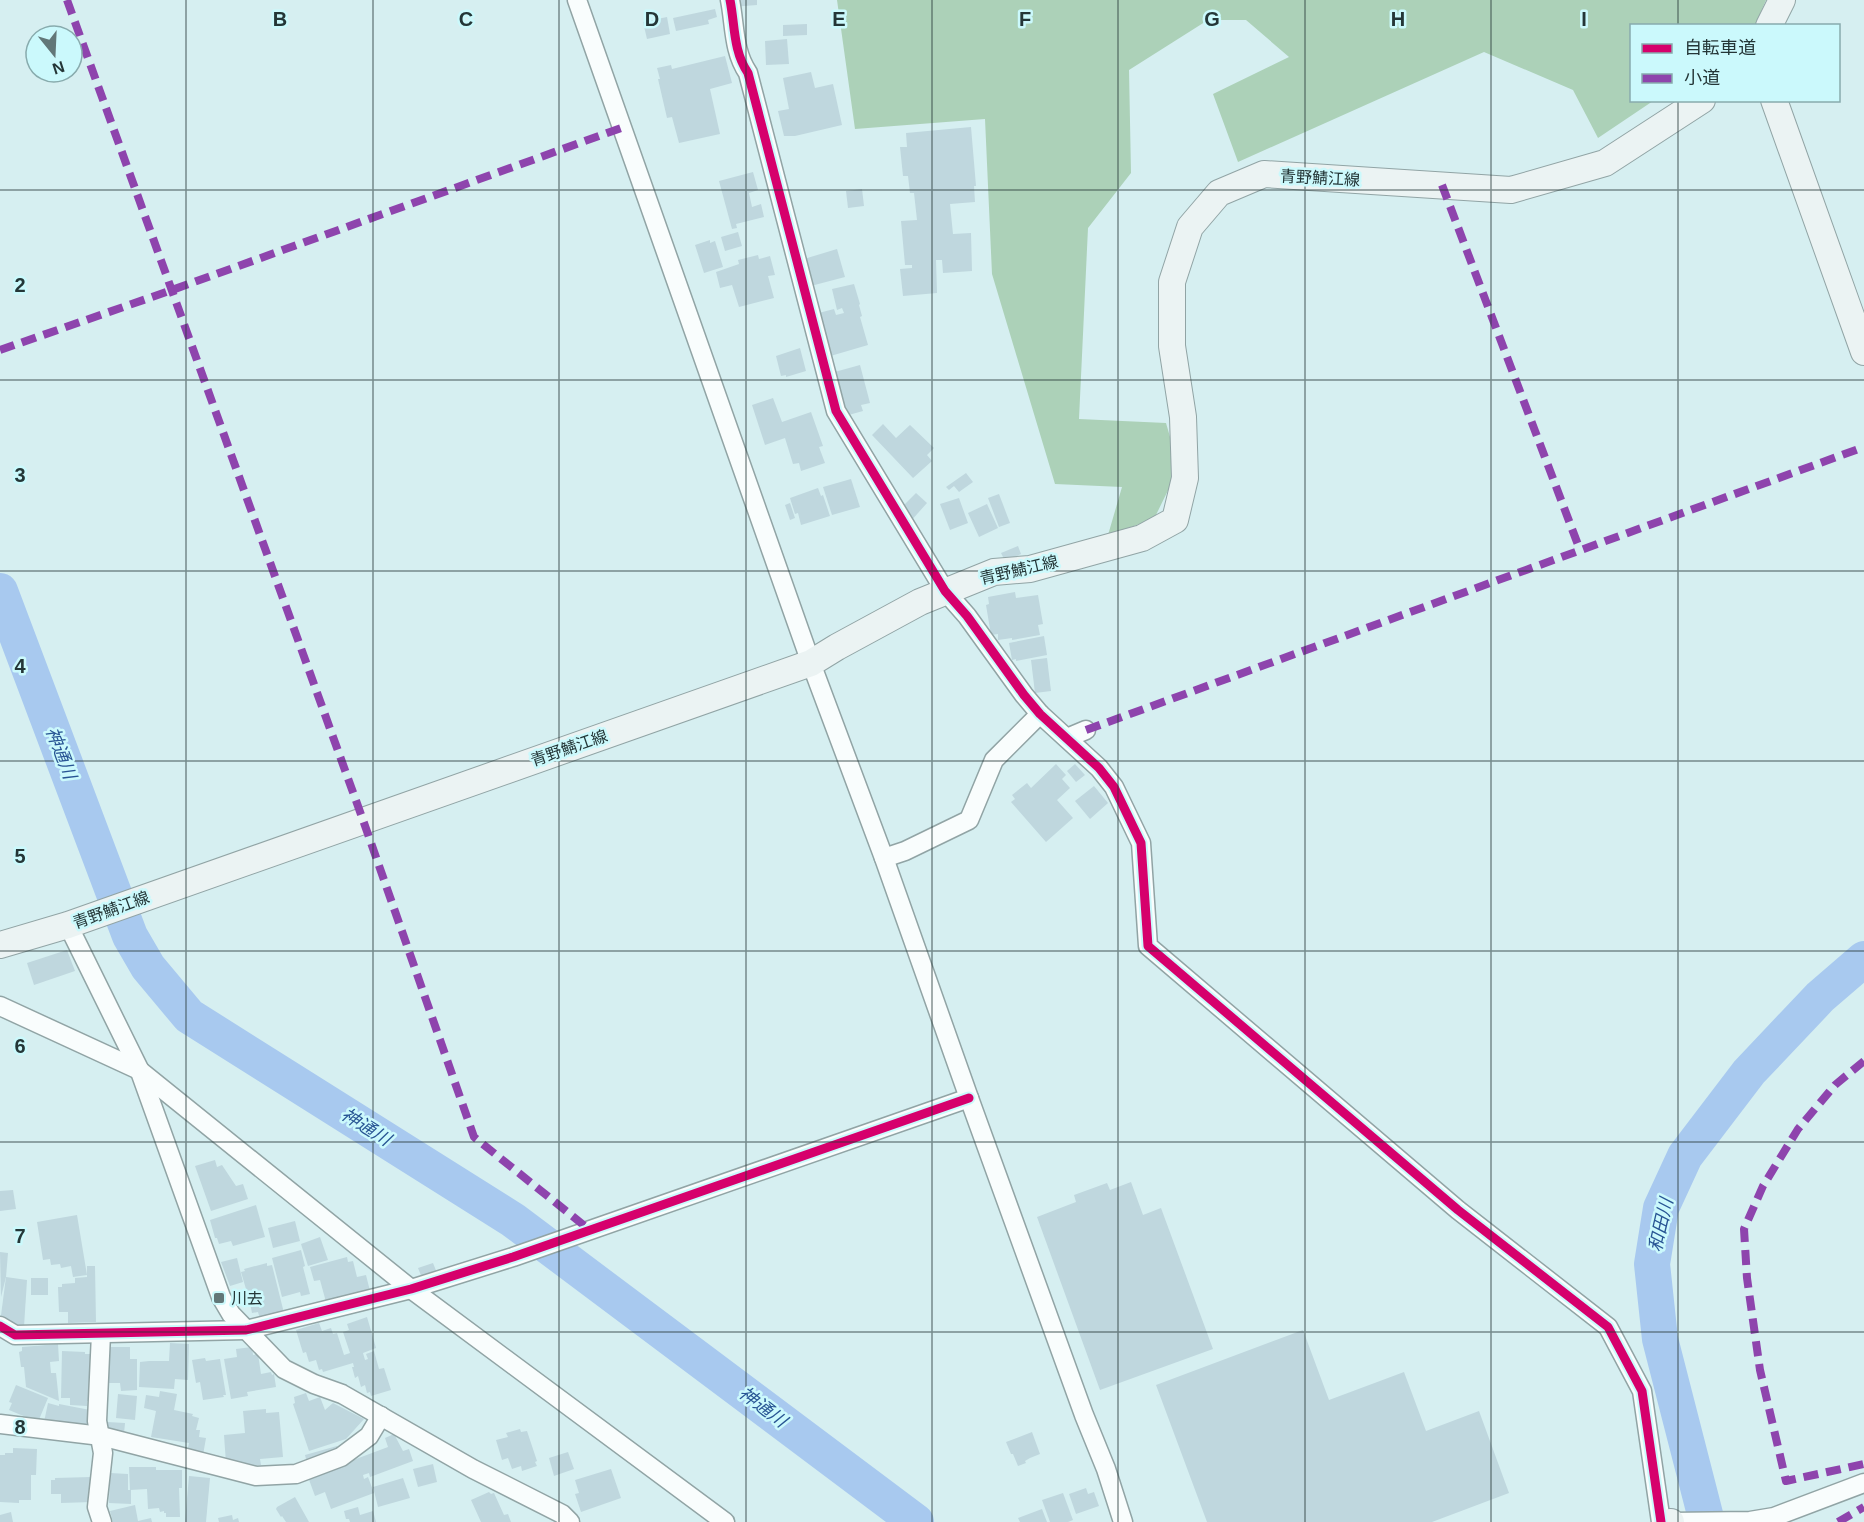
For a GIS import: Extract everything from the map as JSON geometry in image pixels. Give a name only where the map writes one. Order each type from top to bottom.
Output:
[{"type":"main road","points":[[1770,24],[1782,0]]},
{"type":"main road","name":"青野鯖江線","points":[[0,945],[74,923],[811,663],[920,602],[994,572],[1030,569],[1142,538],[1174,520],[1185,478],[1183,417],[1172,346],[1173,282],[1190,227],[1218,194],[1264,174],[1510,190],[1605,163],[1699,102]]},
{"type":"main road","points":[[1775,102],[1864,352]]},
{"type":"street","points":[[577,0],[811,663],[884,858],[1084,1415],[1106,1469],[1123,1522]]},
{"type":"street","points":[[730,0],[732,25],[740,61],[748,73],[836,411],[945,591],[967,616],[1040,714],[1100,768],[1114,787],[1141,843],[1148,946],[1458,1210],[1608,1327],[1642,1391],[1661,1522]]},
{"type":"street","points":[[884,858],[905,851],[969,820],[994,760],[1040,714]]},
{"type":"street","points":[[1067,738],[1086,730]]},
{"type":"street","points":[[74,923],[140,1070],[221,1297],[231,1314],[284,1369],[342,1394],[473,1469],[562,1514],[570,1522]]},
{"type":"street","points":[[0,1006],[140,1070],[411,1289],[724,1522]]},
{"type":"street","points":[[0,1326],[15,1335],[246,1330],[411,1289],[525,1253],[969,1098]]},
{"type":"street","points":[[101,1334],[98,1420],[104,1453],[97,1507],[102,1522]]},
{"type":"street","points":[[0,1424],[101,1436],[256,1476],[296,1474],[341,1457],[369,1436],[381,1416]]},
{"type":"street","points":[[1670,1522],[1750,1521],[1774,1517],[1864,1483]]},
{"type":"green space","points":[[837,0],[1766,0],[1755,24],[1630,24],[1630,102],[1652,102],[1598,138],[1573,90],[1484,52],[1238,162],[1213,94],[1289,57],[1246,20],[1208,20],[1129,70],[1131,173],[1088,228],[1079,419],[1166,423],[1179,468],[1154,519],[1108,535],[1122,487],[1055,484],[992,274],[985,119],[855,129]]},
{"type":"building","points":[[731,0],[757,0],[757,5],[731,7]]},
{"type":"building","points":[[715,9],[717,17],[708,20],[709,24],[676,31],[673,18]]},
{"type":"building","points":[[667,17],[670,34],[647,39],[643,22]]},
{"type":"building","points":[[807,24],[807,35],[783,36],[783,25]]},
{"type":"building","points":[[787,39],[789,64],[766,65],[765,41]]},
{"type":"building","points":[[725,56],[732,83],[710,89],[720,134],[679,143],[672,117],[667,118],[657,68],[671,65],[672,69]]},
{"type":"building","points":[[811,72],[815,88],[833,84],[842,125],[795,136],[784,136],[778,111],[789,109],[783,78]]},
{"type":"building","points":[[971,127],[976,186],[974,186],[975,202],[950,204],[953,234],[971,233],[972,271],[943,273],[942,260],[936,260],[937,293],[903,296],[900,269],[912,268],[912,265],[905,265],[901,221],[917,220],[914,193],[910,193],[908,176],[903,176],[900,147],[907,147],[906,133]]},
{"type":"building","points":[[753,172],[758,190],[749,193],[752,207],[761,204],[764,217],[736,224],[737,228],[732,229],[719,181]]},
{"type":"building","points":[[862,189],[864,206],[848,208],[846,191]]},
{"type":"building","points":[[738,232],[742,246],[725,251],[721,237]]},
{"type":"building","points":[[710,240],[710,243],[715,241],[723,267],[704,273],[695,245]]},
{"type":"building","points":[[837,249],[845,277],[807,287],[804,259]]},
{"type":"building","points":[[758,255],[759,259],[770,256],[775,275],[768,276],[774,298],[739,307],[732,285],[720,288],[716,272],[739,264],[738,260]]},
{"type":"building","points":[[854,284],[868,345],[827,357],[815,314],[834,309],[836,315],[844,313],[842,308],[837,310],[832,289]]},
{"type":"building","points":[[800,348],[806,371],[786,377],[786,375],[781,376],[776,356]]},
{"type":"building","points":[[860,365],[870,403],[861,405],[863,411],[845,416],[831,373]]},
{"type":"building","points":[[773,398],[782,422],[811,412],[823,446],[819,447],[825,463],[801,471],[799,463],[793,464],[785,438],[765,445],[752,405]]},
{"type":"building","points":[[883,424],[896,438],[910,425],[934,448],[927,455],[932,461],[913,478],[872,435]]},
{"type":"building","points":[[966,473],[973,482],[959,492],[954,486],[949,490],[946,487]]},
{"type":"building","points":[[851,479],[860,507],[832,515],[823,487]]},
{"type":"building","points":[[818,488],[821,496],[823,495],[830,516],[801,525],[790,498]]},
{"type":"building","points":[[916,493],[927,503],[910,522],[897,512]]},
{"type":"building","points":[[999,494],[1010,523],[999,527],[988,498]]},
{"type":"building","points":[[959,498],[968,523],[950,530],[940,504]]},
{"type":"building","points":[[790,503],[795,518],[790,520],[785,505]]},
{"type":"building","points":[[987,504],[998,528],[979,537],[968,513]]},
{"type":"building","points":[[1018,546],[1021,554],[1005,561],[1001,553]]},
{"type":"building","points":[[1015,592],[1016,598],[1038,595],[1043,624],[1038,625],[1040,635],[998,640],[998,634],[991,635],[986,605],[989,604],[988,597]]},
{"type":"building","points":[[1044,636],[1047,655],[1012,660],[1009,643]]},
{"type":"building","points":[[1047,658],[1051,691],[1035,693],[1031,660]]},
{"type":"building","points":[[1056,764],[1066,775],[1062,779],[1070,788],[1057,800],[1073,818],[1046,842],[1011,802],[1015,799],[1012,795],[1027,783],[1031,788]]},
{"type":"building","points":[[1075,764],[1085,775],[1076,782],[1067,771]]},
{"type":"building","points":[[1094,786],[1108,803],[1090,819],[1075,801]]},
{"type":"building","points":[[67,950],[75,971],[34,985],[27,963]]},
{"type":"building","points":[[215,1160],[217,1167],[222,1165],[236,1186],[243,1184],[248,1199],[211,1211],[195,1166]]},
{"type":"building","points":[[1131,1182],[1143,1215],[1161,1208],[1213,1349],[1100,1390],[1037,1217],[1076,1202],[1074,1195],[1107,1183],[1110,1190]]},
{"type":"building","points":[[13,1190],[16,1209],[0,1211],[0,1191]]},
{"type":"building","points":[[256,1205],[265,1237],[233,1246],[231,1241],[219,1244],[210,1220]]},
{"type":"building","points":[[77,1215],[87,1275],[73,1277],[71,1266],[61,1268],[60,1264],[51,1265],[50,1259],[43,1260],[37,1222]]},
{"type":"building","points":[[295,1221],[300,1241],[273,1248],[268,1228]]},
{"type":"building","points":[[320,1237],[328,1260],[308,1266],[301,1244]]},
{"type":"building","points":[[301,1250],[310,1294],[301,1296],[300,1292],[282,1297],[272,1258]]},
{"type":"building","points":[[0,1252],[8,1253],[1,1297]]},
{"type":"building","points":[[347,1257],[348,1262],[353,1261],[357,1277],[366,1275],[370,1291],[326,1302],[320,1280],[314,1281],[310,1267]]},
{"type":"building","points":[[237,1258],[243,1282],[230,1286],[221,1262]]},
{"type":"building","points":[[267,1263],[267,1266],[272,1265],[284,1313],[260,1319],[258,1312],[252,1313],[250,1303],[247,1303],[241,1272],[245,1271],[244,1269]]},
{"type":"building","points":[[433,1263],[437,1273],[422,1278],[418,1268]]},
{"type":"building","points":[[87,1266],[95,1266],[96,1322],[68,1323],[68,1312],[59,1312],[58,1287],[62,1287],[62,1284],[75,1283],[75,1278],[87,1277]]},
{"type":"building","points":[[6,1277],[27,1280],[24,1327],[0,1323]]},
{"type":"building","points":[[31,1278],[48,1278],[48,1295],[31,1295]]},
{"type":"building","points":[[367,1317],[376,1348],[363,1353],[365,1360],[368,1359],[366,1354],[374,1351],[379,1369],[384,1368],[391,1390],[371,1396],[370,1392],[367,1393],[365,1385],[361,1387],[358,1376],[355,1378],[353,1363],[323,1372],[322,1369],[319,1370],[316,1360],[309,1362],[306,1352],[303,1353],[296,1330],[319,1323],[322,1331],[331,1328],[333,1334],[337,1333],[344,1355],[350,1353],[343,1332],[349,1330],[347,1324]]},
{"type":"building","points":[[1303,1330],[1329,1400],[1404,1372],[1426,1431],[1479,1411],[1509,1493],[1432,1522],[1207,1522],[1156,1385]]},
{"type":"building","points":[[170,1343],[189,1344],[188,1380],[175,1379],[174,1389],[139,1387],[140,1362],[169,1361]]},
{"type":"building","points":[[58,1344],[59,1361],[50,1362],[51,1373],[56,1373],[59,1401],[26,1387],[24,1367],[21,1367],[19,1352],[22,1351],[22,1347]]},
{"type":"building","points":[[109,1347],[130,1347],[130,1359],[137,1359],[137,1390],[121,1391],[120,1383],[109,1383]]},
{"type":"building","points":[[252,1347],[253,1355],[258,1354],[261,1374],[271,1372],[272,1375],[274,1374],[276,1387],[247,1392],[248,1396],[231,1399],[224,1359],[237,1357],[236,1349]]},
{"type":"building","points":[[62,1351],[94,1354],[93,1401],[87,1401],[87,1406],[70,1405],[70,1398],[61,1398]]},
{"type":"building","points":[[205,1358],[206,1361],[220,1359],[226,1395],[223,1395],[224,1397],[203,1400],[200,1382],[196,1383],[192,1360]]},
{"type":"building","points":[[16,1385],[48,1398],[38,1422],[9,1410],[12,1403],[9,1402]]},
{"type":"building","points":[[160,1391],[177,1394],[174,1410],[193,1414],[192,1416],[199,1418],[196,1430],[200,1430],[199,1437],[206,1438],[203,1455],[187,1452],[189,1443],[151,1437],[156,1411],[144,1408],[146,1395],[159,1397]]},
{"type":"building","points":[[306,1393],[309,1401],[320,1397],[325,1410],[333,1403],[364,1419],[346,1439],[309,1451],[293,1404],[295,1403],[294,1397]]},
{"type":"building","points":[[118,1394],[137,1396],[135,1420],[116,1418]]},
{"type":"building","points":[[48,1403],[90,1410],[85,1430],[44,1422]]},
{"type":"building","points":[[266,1409],[266,1413],[279,1412],[283,1457],[260,1459],[261,1465],[237,1467],[226,1463],[224,1435],[245,1433],[243,1411]]},
{"type":"building","points":[[107,1422],[125,1423],[124,1434],[107,1433]]},
{"type":"building","points":[[520,1429],[521,1432],[527,1431],[537,1461],[535,1462],[537,1466],[522,1471],[521,1466],[512,1469],[508,1458],[502,1460],[496,1440],[508,1437],[506,1433]]},
{"type":"building","points":[[1032,1432],[1040,1454],[1018,1466],[1006,1442]]},
{"type":"building","points":[[394,1434],[403,1451],[409,1449],[413,1461],[370,1477],[369,1473],[363,1475],[364,1479],[368,1477],[374,1493],[331,1509],[325,1492],[315,1496],[308,1477],[388,1447],[385,1438]]},
{"type":"building","points":[[337,1446],[339,1452],[307,1463],[305,1455]]},
{"type":"building","points":[[13,1448],[37,1449],[36,1475],[31,1475],[31,1500],[19,1500],[19,1503],[0,1502],[0,1455],[13,1453]]},
{"type":"building","points":[[568,1452],[574,1469],[554,1476],[549,1458]]},
{"type":"building","points":[[433,1464],[437,1482],[418,1487],[413,1469]]},
{"type":"building","points":[[129,1467],[182,1470],[182,1488],[179,1488],[180,1517],[166,1517],[166,1513],[160,1512],[159,1508],[148,1509],[147,1489],[130,1490]]},
{"type":"building","points":[[611,1469],[621,1498],[581,1512],[575,1494],[579,1493],[575,1480]]},
{"type":"building","points":[[110,1473],[128,1474],[131,1504],[109,1503]]},
{"type":"building","points":[[189,1476],[210,1478],[206,1522],[185,1522]]},
{"type":"building","points":[[91,1477],[92,1502],[61,1503],[61,1494],[51,1494],[51,1480],[55,1478]]},
{"type":"building","points":[[403,1478],[410,1498],[378,1507],[373,1487]]},
{"type":"building","points":[[1086,1488],[1088,1494],[1094,1492],[1099,1506],[1076,1514],[1069,1494]]},
{"type":"building","points":[[489,1492],[494,1493],[504,1515],[508,1514],[511,1522],[481,1522],[471,1500]]},
{"type":"building","points":[[1063,1493],[1073,1520],[1050,1522],[1042,1500]]},
{"type":"building","points":[[295,1497],[309,1522],[286,1522],[276,1509]]},
{"type":"building","points":[[135,1505],[138,1521],[151,1518],[152,1522],[113,1522],[110,1511]]},
{"type":"building","points":[[358,1507],[360,1515],[373,1511],[376,1522],[350,1522],[346,1519],[344,1511]]},
{"type":"building","points":[[1042,1509],[1047,1522],[1020,1522],[1018,1518]]},
{"type":"building","points":[[11,1512],[13,1522],[0,1522],[0,1515]]},
{"type":"building","points":[[232,1515],[233,1520],[238,1518],[239,1522],[219,1522],[218,1518]]},
{"type":"waterway","name":"神通川","points":[[0,591],[130,936],[148,967],[189,1016],[513,1220],[916,1522]]},
{"type":"waterway","name":"和田川","points":[[1707,1522],[1660,1339],[1652,1264],[1661,1208],[1685,1156],[1749,1072],[1820,997],[1864,959]]},
{"type":"marked path","points":[[67,0],[363,820],[474,1137],[591,1231]]},
{"type":"marked path","points":[[0,350],[621,128]]},
{"type":"marked path","points":[[1442,185],[1580,550]]},
{"type":"marked path","points":[[1086,730],[1864,447]]},
{"type":"marked path","points":[[1864,1061],[1835,1085],[1798,1129],[1763,1186],[1744,1229],[1747,1278],[1760,1370],[1786,1481],[1864,1464]]},
{"type":"marked path","points":[[1838,1522],[1864,1507]]},
{"type":"cycle path","points":[[730,0],[737,47],[748,73],[836,411],[945,591],[967,616],[1040,714],[1099,768],[1114,787],[1141,843],[1148,946],[1458,1210],[1608,1327],[1642,1391],[1661,1522]]},
{"type":"cycle path","points":[[0,1326],[15,1335],[246,1330],[411,1289],[513,1257],[969,1098]]},
{"type":"place","name":"川去","points":[[219,1298]]}]
